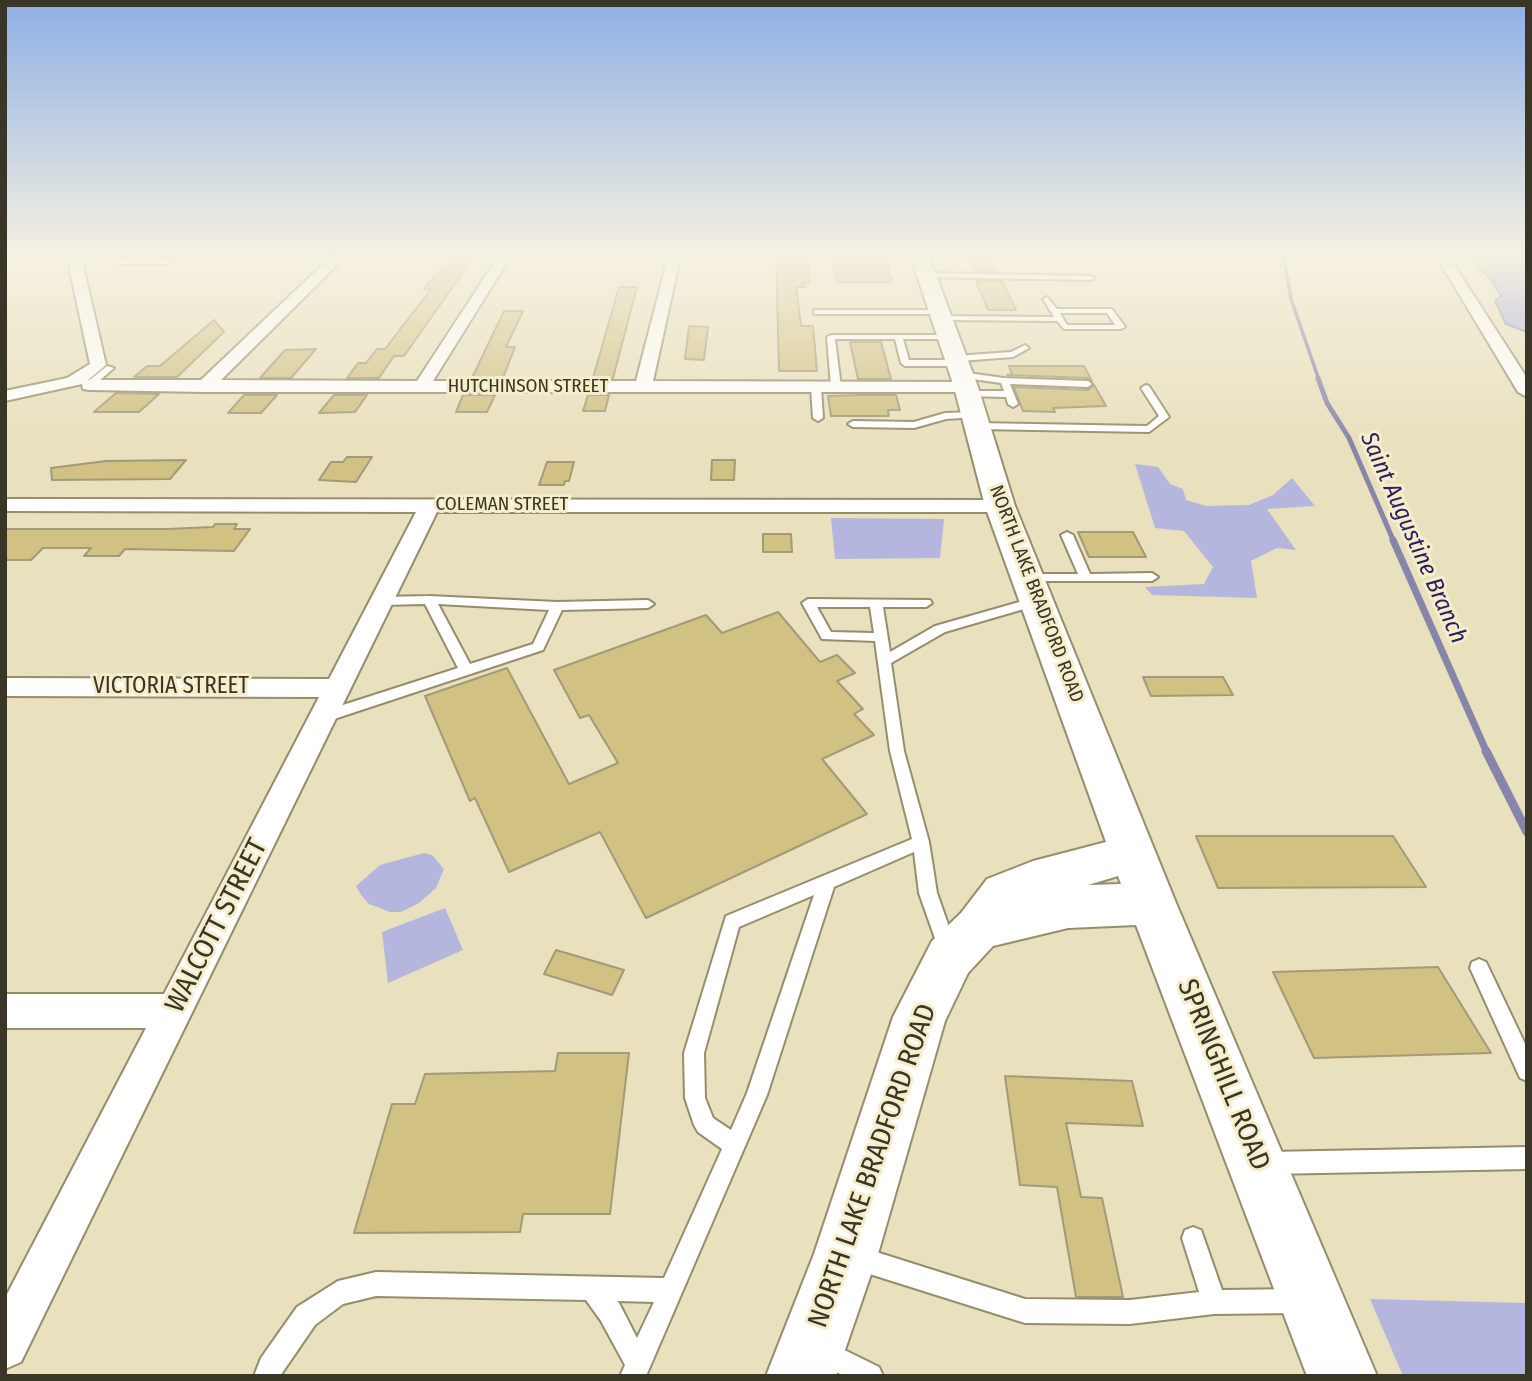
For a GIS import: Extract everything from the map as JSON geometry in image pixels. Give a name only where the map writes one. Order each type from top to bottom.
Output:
[{"type":"main road","name":"NORTH LAKE BRADFORD ROAD","points":[[940,318],[965,389],[1000,506],[1105,774]]},
{"type":"main road","name":"SPRINGHILL ROAD","points":[[1105,774],[1143,878],[1342,1376]]},
{"type":"main road","points":[[964,943],[1143,878]]},
{"type":"main road","name":"NORTH LAKE BRADFORD ROAD","points":[[807,1361],[846,1254],[920,1017],[964,943]]},
{"type":"street","points":[[88,318],[98,365],[88,380]]},
{"type":"street","points":[[205,387],[276,318]]},
{"type":"street","points":[[421,387],[465,318]]},
{"type":"street","points":[[643,387],[659,318]]},
{"type":"street","points":[[1481,318],[1527,392]]},
{"type":"street","name":"HUTCHINSON STREET","points":[[5,396],[88,380],[205,387],[965,389]]},
{"type":"street","name":"COLEMAN STREET","points":[[5,505],[1000,506]]},
{"type":"street","name":"WALCOTT STREET","points":[[5,1346],[430,505]]},
{"type":"street","name":"VICTORIA STREET","points":[[5,687],[330,702]]},
{"type":"street","points":[[5,1011],[174,1011]]},
{"type":"lane","points":[[890,318],[942,323],[1007,318]]},
{"type":"lane","points":[[1059,318],[1064,327],[1121,327],[1115,318]]},
{"type":"lane","points":[[836,387],[831,337],[898,337],[942,323]]},
{"type":"lane","points":[[898,337],[905,363],[965,389],[1021,423],[1149,429],[1164,417],[1146,388]]},
{"type":"lane","points":[[853,424],[914,425],[945,416],[965,389],[1025,348]]},
{"type":"lane","points":[[88,380],[110,368]]},
{"type":"lane","points":[[965,389],[1004,381],[1088,384]]},
{"type":"lane","points":[[965,389],[1012,399],[1004,381]]},
{"type":"lane","points":[[816,387],[818,418]]},
{"type":"lane","points":[[1067,535],[1086,578]]},
{"type":"lane","points":[[884,661],[940,629],[1033,590],[1086,578],[1152,577]]},
{"type":"lane","points":[[429,600],[466,670]]},
{"type":"lane","points":[[382,601],[429,600],[557,606],[648,604]]},
{"type":"lane","points":[[881,637],[827,636],[808,603],[926,603]]},
{"type":"lane","points":[[876,603],[897,751],[921,842],[928,893],[964,943]]},
{"type":"lane","points":[[330,702],[466,670],[538,647],[557,606]]},
{"type":"lane","points":[[735,1145],[705,1125],[695,1098],[694,1053],[732,922],[921,842]]},
{"type":"lane","points":[[636,1370],[757,1095],[827,881]]},
{"type":"lane","points":[[1479,968],[1527,1071]]},
{"type":"lane","points":[[1258,1163],[1527,1158]]},
{"type":"lane","points":[[1193,1238],[1214,1302]]},
{"type":"lane","points":[[846,1254],[1025,1311],[1130,1312],[1214,1302],[1312,1301]]},
{"type":"lane","points":[[267,1376],[270,1367],[306,1316],[338,1293],[376,1284],[671,1290]]},
{"type":"lane","points":[[592,1288],[610,1312],[636,1370]]},
{"type":"lane","points":[[807,1361],[870,1376]]},
{"type":"shaded area","points":[[1503,318],[1527,318],[1527,332],[1506,324]]},
{"type":"shaded area","points":[[1135,464],[1158,467],[1170,484],[1183,489],[1186,500],[1206,506],[1249,505],[1273,495],[1292,478],[1315,506],[1267,509],[1296,550],[1277,548],[1251,561],[1257,598],[1152,595],[1145,587],[1204,584],[1213,567],[1184,531],[1155,528]]},
{"type":"shaded area","points":[[831,518],[944,519],[940,558],[835,559]]},
{"type":"shaded area","points":[[424,853],[432,855],[444,869],[436,888],[419,903],[401,912],[390,912],[369,904],[361,895],[356,886],[380,865]]},
{"type":"shaded area","points":[[445,908],[463,950],[388,983],[382,932]]},
{"type":"shaded area","points":[[1370,1299],[1527,1303],[1527,1376],[1403,1376]]},
{"type":"building","points":[[408,318],[431,318],[404,356],[394,356],[379,378],[347,378],[358,363],[366,363],[377,349],[385,349]]},
{"type":"building","points":[[500,318],[519,318],[506,347],[515,347],[503,378],[472,378]]},
{"type":"building","points":[[610,318],[629,318],[613,378],[593,378]]},
{"type":"building","points":[[778,318],[800,318],[801,326],[813,326],[817,371],[779,371]]},
{"type":"building","points":[[214,320],[224,332],[177,377],[134,377],[147,366],[160,366]]},
{"type":"building","points":[[689,326],[708,327],[704,360],[685,359]]},
{"type":"building","points":[[850,342],[881,342],[891,379],[858,379]]},
{"type":"building","points":[[316,349],[291,378],[260,378],[285,350]]},
{"type":"building","points":[[1009,366],[1084,366],[1092,381],[1088,378],[1007,375],[1012,374]]},
{"type":"building","points":[[1094,385],[1106,406],[1053,408],[1055,412],[1023,411],[1014,387],[1088,390]]},
{"type":"building","points":[[116,393],[159,394],[139,412],[94,412]]},
{"type":"building","points":[[244,395],[277,395],[261,413],[228,413]]},
{"type":"building","points":[[334,395],[367,395],[355,412],[319,413]]},
{"type":"building","points":[[463,395],[495,395],[487,412],[456,412]]},
{"type":"building","points":[[588,395],[609,395],[605,411],[583,411]]},
{"type":"building","points":[[896,395],[900,410],[888,410],[889,416],[831,416],[828,396]]},
{"type":"building","points":[[347,457],[372,457],[356,482],[319,480],[331,462],[343,462]]},
{"type":"building","points":[[186,460],[170,479],[52,480],[51,468],[106,461]]},
{"type":"building","points":[[712,460],[735,460],[734,480],[711,480]]},
{"type":"building","points":[[547,462],[574,462],[569,481],[565,481],[564,485],[539,485]]},
{"type":"building","points":[[215,524],[237,524],[234,529],[250,529],[234,551],[125,549],[119,556],[84,556],[91,548],[43,548],[31,560],[5,560],[5,529],[167,529],[213,527]]},
{"type":"building","points":[[1078,532],[1133,532],[1146,557],[1089,557]]},
{"type":"building","points":[[763,534],[791,534],[792,552],[763,552]]},
{"type":"building","points":[[778,612],[820,662],[837,655],[855,673],[837,681],[863,709],[854,714],[874,735],[822,759],[867,814],[646,918],[600,832],[509,872],[475,798],[470,801],[425,696],[507,668],[569,784],[618,763],[589,715],[580,718],[554,670],[706,615],[722,633]]},
{"type":"building","points":[[1143,677],[1223,677],[1233,695],[1151,696]]},
{"type":"building","points":[[1196,836],[1393,836],[1426,887],[1218,888]]},
{"type":"building","points":[[556,950],[624,970],[612,995],[544,974]]},
{"type":"building","points":[[1438,967],[1491,1053],[1314,1058],[1273,972]]},
{"type":"building","points":[[558,1053],[629,1053],[610,1214],[523,1214],[520,1232],[354,1233],[392,1104],[415,1104],[425,1074],[555,1071]]},
{"type":"building","points":[[1005,1076],[1132,1081],[1143,1126],[1066,1123],[1081,1197],[1102,1198],[1123,1297],[1076,1297],[1057,1187],[1020,1185]]},
{"type":"waterway","name":"Saint Augustine Branch","points":[[1298,318],[1319,380]]},
{"type":"waterway","name":"Saint Augustine Branch","points":[[1318,378],[1327,403],[1349,438],[1394,542]]},
{"type":"waterway","name":"Saint Augustine Branch","points":[[1393,540],[1487,753]]},
{"type":"waterway","name":"Saint Augustine Branch","points":[[1487,753],[1527,832]]}]
